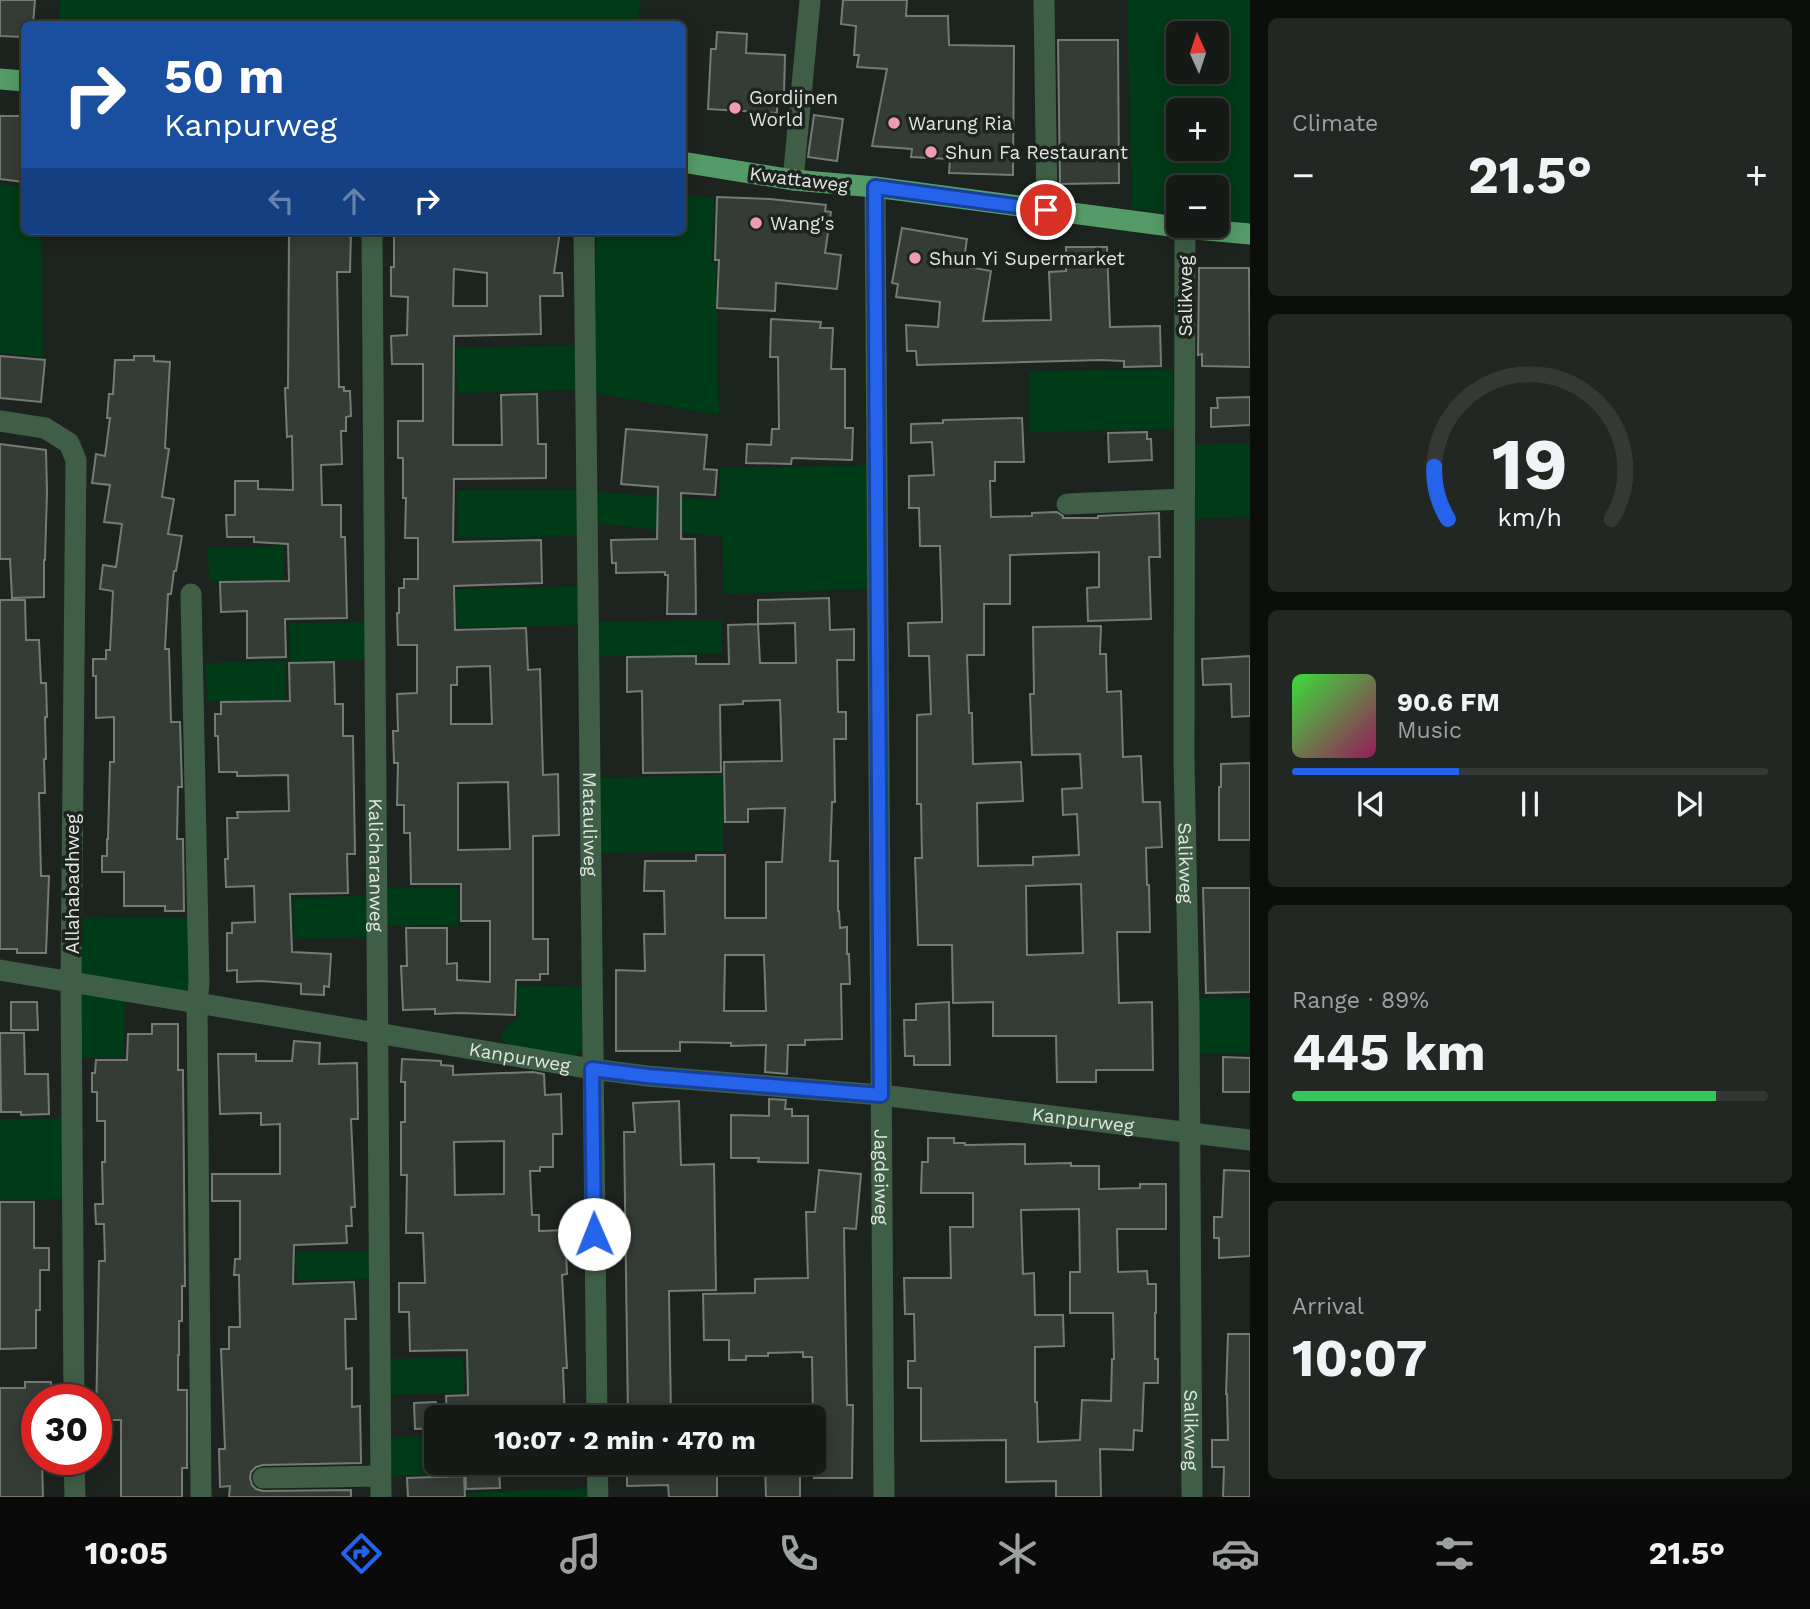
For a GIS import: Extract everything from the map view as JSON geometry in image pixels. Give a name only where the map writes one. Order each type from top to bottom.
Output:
[{"type":"main road","points":[[0,79],[21,81]]},
{"type":"main road","name":"Kwattaweg","points":[[686,163],[793,180],[875,187],[1166,226]]},
{"type":"main road","name":"Kwattaweg","points":[[1229,232],[1250,234]]},
{"type":"street","points":[[1044,0],[1046,210]]},
{"type":"street","points":[[793,180],[810,1]]},
{"type":"street","name":"Jagdeiweg","points":[[875,187],[884,1497]]},
{"type":"street","name":"Kalicharanweg","points":[[372,235],[381,1486]]},
{"type":"street","name":"Matauliweg","points":[[584,235],[597,1405]]},
{"type":"street","name":"Salikweg","points":[[1185,238],[1184,759],[1192,1497]]},
{"type":"street","name":"Allahabadhweg","points":[[0,421],[45,428],[69,443],[76,460],[71,984],[74,1384]]},
{"type":"street","points":[[1067,504],[1184,499]]},
{"type":"street","points":[[191,594],[199,983],[201,1497]]},
{"type":"street","name":"Kanpurweg","points":[[0,971],[592,1069],[881,1095],[1250,1140]]},
{"type":"street","points":[[74,1475],[75,1497]]},
{"type":"street","points":[[597,1475],[598,1497]]},
{"type":"street","points":[[262,1478],[381,1486]]},
{"type":"green space","points":[[59,0],[640,0],[637,21],[60,21]]},
{"type":"green space","points":[[1127,0],[1250,0],[1250,225],[1229,222],[1229,175],[1166,175],[1166,213],[1132,208]]},
{"type":"green space","points":[[0,184],[21,187],[21,235],[41,235],[43,357],[0,353]]},
{"type":"green space","points":[[686,195],[714,198],[712,262],[716,263],[719,415],[593,393],[597,235],[686,235]]},
{"type":"green space","points":[[580,345],[580,390],[457,393],[456,348]]},
{"type":"green space","points":[[1173,369],[1174,429],[1030,432],[1029,371]]},
{"type":"green space","points":[[1250,443],[1250,517],[1192,519],[1192,445]]},
{"type":"green space","points":[[869,465],[871,589],[724,594],[722,537],[595,523],[595,492],[720,500],[720,468]]},
{"type":"green space","points":[[457,490],[580,490],[581,536],[457,538]]},
{"type":"green space","points":[[284,546],[284,580],[209,581],[208,548]]},
{"type":"green space","points":[[580,586],[581,625],[457,628],[456,589]]},
{"type":"green space","points":[[722,620],[722,654],[596,656],[596,622]]},
{"type":"green space","points":[[366,622],[367,660],[290,661],[289,623]]},
{"type":"green space","points":[[285,661],[286,700],[207,701],[206,663]]},
{"type":"green space","points":[[723,775],[724,851],[600,853],[599,778]]},
{"type":"green space","points":[[383,888],[458,888],[458,925],[383,926]]},
{"type":"green space","points":[[367,896],[367,937],[294,939],[294,898]]},
{"type":"green space","points":[[78,917],[197,918],[191,995],[80,976]]},
{"type":"green space","points":[[518,985],[584,987],[582,1050],[567,1057],[511,1046],[500,1039],[510,1022],[517,1022]]},
{"type":"green space","points":[[85,995],[125,1001],[124,1058],[78,1058],[80,999]]},
{"type":"green space","points":[[1194,998],[1250,998],[1250,1054],[1194,1054]]},
{"type":"green space","points":[[65,1118],[66,1199],[0,1200],[0,1119]]},
{"type":"green space","points":[[371,1251],[371,1279],[297,1280],[296,1252]]},
{"type":"green space","points":[[463,1357],[464,1393],[387,1395],[386,1359]]},
{"type":"green space","points":[[424,1436],[425,1475],[387,1476],[386,1437]]},
{"type":"green space","points":[[589,1488],[590,1497],[468,1497],[468,1493]]},
{"type":"building","points":[[0,0],[35,0],[33,21],[21,21],[21,37],[0,36]]},
{"type":"building","points":[[843,0],[907,0],[906,16],[948,16],[949,45],[1014,46],[1013,175],[949,173],[950,159],[911,157],[912,149],[872,146],[887,69],[857,67],[859,55],[854,55],[856,26],[841,24]]},
{"type":"building","points":[[717,32],[747,34],[746,53],[785,55],[784,94],[777,94],[777,113],[708,109],[711,49],[716,49]]},
{"type":"building","points":[[1058,40],[1118,40],[1119,183],[1060,184]]},
{"type":"building","points":[[814,115],[843,119],[837,161],[808,157]]},
{"type":"building","points":[[0,116],[21,116],[21,182],[0,179]]},
{"type":"building","points":[[717,197],[826,205],[825,211],[831,212],[825,253],[841,255],[837,289],[776,283],[775,311],[717,308]]},
{"type":"building","points":[[902,228],[967,239],[963,266],[991,271],[983,321],[1051,320],[1049,272],[1066,271],[1066,247],[1107,247],[1110,327],[1160,326],[1161,366],[1124,367],[1124,361],[1100,360],[917,365],[916,351],[907,351],[906,325],[938,327],[940,302],[896,297],[898,284],[892,283]]},
{"type":"building","points":[[289,235],[351,235],[350,272],[337,272],[339,387],[350,391],[351,416],[346,417],[346,431],[341,431],[342,464],[321,465],[322,505],[341,505],[341,537],[345,537],[347,618],[285,619],[286,657],[247,658],[247,611],[221,612],[220,582],[289,581],[288,544],[254,542],[254,537],[227,537],[226,515],[235,515],[235,481],[258,481],[258,489],[293,490],[292,436],[287,437],[285,388],[288,388]]},
{"type":"building","points":[[394,235],[559,235],[554,273],[562,273],[563,296],[540,296],[541,334],[454,336],[453,445],[502,445],[501,395],[537,394],[538,444],[546,444],[546,478],[454,479],[453,542],[541,540],[542,583],[454,586],[455,630],[526,628],[528,670],[540,669],[543,775],[558,774],[559,835],[533,836],[533,939],[548,939],[548,974],[540,974],[540,980],[516,980],[515,1015],[435,1014],[435,1009],[403,1010],[401,966],[407,966],[406,928],[447,928],[447,964],[457,963],[457,980],[490,982],[490,921],[461,921],[461,884],[411,884],[410,833],[404,833],[404,805],[397,805],[398,763],[394,763],[393,731],[398,731],[397,694],[417,693],[417,645],[398,645],[399,588],[404,588],[404,579],[418,579],[418,538],[405,538],[406,498],[403,498],[403,458],[398,458],[398,421],[423,421],[423,364],[392,364],[391,336],[407,335],[408,297],[391,296],[391,267],[394,267]],"holes":[[[454,269],[487,273],[487,306],[453,306]],[[490,666],[492,724],[451,724],[451,685],[457,685],[457,667]],[[508,782],[510,849],[458,850],[458,783]]]},
{"type":"building","points":[[1199,268],[1249,268],[1250,367],[1202,366],[1202,354],[1198,355]]},
{"type":"building","points":[[771,319],[821,322],[820,328],[833,328],[831,369],[845,369],[845,428],[853,428],[852,460],[792,458],[791,464],[746,463],[747,444],[771,445],[772,429],[779,429],[778,357],[770,357]]},
{"type":"building","points":[[0,356],[45,360],[41,402],[0,398]]},
{"type":"building","points":[[134,356],[154,356],[154,361],[170,362],[165,448],[169,449],[162,497],[174,499],[168,534],[182,536],[171,594],[168,594],[165,649],[169,649],[171,722],[180,722],[182,787],[178,787],[177,839],[183,839],[184,911],[165,911],[165,906],[124,906],[124,872],[102,872],[102,856],[107,856],[110,762],[114,762],[114,717],[96,718],[96,676],[93,676],[93,659],[106,659],[106,650],[110,650],[113,591],[100,589],[103,565],[116,567],[122,524],[104,522],[110,485],[92,483],[96,454],[105,456],[110,418],[107,418],[109,394],[113,394],[115,360],[134,360]]},
{"type":"building","points":[[1250,397],[1250,425],[1211,427],[1211,408],[1218,408],[1217,398]]},
{"type":"building","points":[[1022,418],[1024,462],[995,462],[995,481],[990,481],[991,517],[1032,516],[1032,513],[1057,512],[1063,518],[1098,518],[1159,513],[1160,557],[1149,557],[1151,619],[1088,621],[1087,588],[1099,587],[1099,552],[1010,555],[1010,604],[984,604],[984,655],[967,655],[973,764],[1021,762],[1023,801],[977,803],[978,866],[1033,865],[1033,857],[1079,855],[1077,814],[1063,815],[1062,789],[1082,788],[1080,754],[1032,755],[1030,694],[1034,694],[1033,627],[1101,626],[1100,654],[1106,654],[1107,692],[1121,691],[1123,757],[1141,756],[1143,802],[1160,802],[1162,847],[1146,848],[1150,932],[1117,932],[1119,1003],[1152,1002],[1153,1070],[1096,1070],[1096,1082],[1057,1082],[1056,1036],[993,1036],[993,1002],[953,1003],[952,945],[918,945],[915,858],[922,858],[921,804],[917,804],[917,715],[931,714],[929,656],[909,656],[908,623],[942,622],[942,613],[940,546],[920,546],[919,508],[909,508],[909,476],[934,475],[932,442],[911,443],[911,424],[943,423],[943,420]],"holes":[[[1081,884],[1083,953],[1027,955],[1026,886]]]},
{"type":"building","points":[[626,429],[707,435],[704,469],[717,470],[715,495],[681,493],[681,539],[695,539],[696,614],[667,614],[668,575],[665,575],[665,572],[616,573],[616,563],[612,563],[611,540],[657,539],[658,487],[621,484]]},
{"type":"building","points":[[1147,432],[1147,439],[1151,439],[1152,460],[1109,462],[1108,433]]},
{"type":"building","points":[[0,444],[46,450],[44,597],[12,598],[10,559],[0,559]]},
{"type":"building","points":[[829,598],[830,630],[854,629],[854,660],[837,660],[838,712],[846,712],[846,739],[834,739],[835,802],[832,802],[830,861],[838,861],[840,928],[847,927],[849,954],[850,984],[841,984],[842,1039],[805,1040],[805,1045],[788,1045],[787,1074],[765,1072],[766,1045],[731,1046],[731,1043],[680,1042],[680,1051],[616,1051],[616,970],[645,971],[644,934],[665,934],[664,891],[644,891],[645,861],[696,861],[696,855],[725,855],[725,918],[766,918],[766,862],[782,862],[785,808],[748,809],[748,822],[725,822],[724,762],[782,761],[780,700],[720,705],[721,772],[643,773],[642,691],[627,692],[627,657],[696,656],[696,664],[729,664],[728,625],[758,624],[758,600]],"holes":[[[795,623],[796,663],[760,663],[758,624]],[[725,955],[764,955],[766,1011],[724,1011]]]},
{"type":"building","points":[[0,600],[25,600],[26,640],[39,640],[41,683],[46,683],[45,793],[39,793],[41,876],[49,876],[46,953],[17,953],[17,949],[0,949]]},
{"type":"building","points":[[1250,656],[1250,716],[1232,717],[1231,684],[1203,685],[1202,659]]},
{"type":"building","points":[[334,662],[335,704],[343,704],[343,736],[353,736],[355,854],[347,854],[348,893],[290,894],[292,952],[331,954],[329,987],[324,986],[324,995],[301,994],[301,984],[237,982],[237,970],[227,971],[227,933],[232,933],[232,923],[255,922],[254,886],[226,887],[227,818],[238,818],[237,812],[289,811],[288,775],[237,776],[237,772],[219,772],[215,714],[221,714],[221,702],[290,701],[289,663]]},
{"type":"building","points":[[1250,763],[1250,840],[1219,840],[1221,764]]},
{"type":"building","points":[[1203,888],[1250,888],[1250,992],[1206,993]]},
{"type":"building","points":[[11,1002],[37,1002],[38,1030],[11,1030]]},
{"type":"building","points":[[949,1002],[950,1065],[914,1065],[914,1056],[905,1056],[904,1020],[916,1020],[916,1004]]},
{"type":"building","points":[[152,1024],[178,1024],[178,1070],[183,1070],[185,1286],[182,1286],[182,1321],[179,1321],[178,1390],[187,1390],[187,1468],[182,1468],[182,1497],[121,1497],[121,1420],[112,1420],[112,1384],[97,1384],[99,1261],[105,1261],[104,1224],[96,1224],[95,1204],[103,1204],[105,1121],[97,1121],[97,1092],[92,1092],[92,1073],[95,1073],[96,1060],[127,1060],[128,1034],[152,1034]]},
{"type":"building","points":[[0,1033],[24,1033],[25,1074],[48,1074],[49,1114],[21,1115],[21,1112],[1,1112]]},
{"type":"building","points":[[294,1041],[320,1043],[319,1064],[357,1063],[358,1119],[351,1119],[355,1207],[351,1207],[352,1226],[346,1226],[347,1243],[294,1245],[293,1284],[354,1282],[356,1319],[345,1319],[346,1369],[352,1368],[352,1407],[360,1406],[361,1463],[263,1465],[251,1472],[252,1485],[263,1491],[351,1490],[351,1497],[229,1497],[230,1486],[220,1487],[219,1449],[225,1449],[221,1349],[229,1349],[229,1327],[240,1327],[239,1275],[234,1275],[235,1259],[240,1259],[240,1201],[212,1201],[212,1174],[280,1174],[280,1124],[261,1125],[261,1113],[220,1114],[218,1054],[256,1054],[256,1061],[292,1061]]},
{"type":"building","points":[[1223,1057],[1250,1058],[1250,1092],[1223,1092]]},
{"type":"building","points":[[402,1059],[441,1061],[441,1065],[453,1066],[453,1075],[533,1072],[544,1074],[545,1095],[561,1094],[562,1134],[553,1134],[553,1167],[540,1167],[540,1171],[530,1171],[532,1215],[539,1215],[539,1231],[569,1230],[567,1274],[562,1275],[567,1368],[563,1368],[564,1405],[446,1405],[446,1396],[468,1395],[467,1350],[410,1351],[409,1312],[399,1312],[399,1283],[425,1283],[423,1233],[406,1233],[407,1175],[401,1175],[401,1122],[405,1122],[405,1082],[401,1082]],"holes":[[[504,1141],[504,1194],[455,1195],[454,1142]]]},
{"type":"building","points":[[769,1099],[786,1100],[785,1109],[792,1109],[792,1116],[808,1116],[808,1163],[758,1162],[759,1158],[731,1158],[731,1115],[769,1116]]},
{"type":"building","points":[[679,1101],[681,1165],[714,1164],[716,1290],[669,1291],[671,1405],[628,1405],[624,1132],[635,1132],[633,1103]]},
{"type":"building","points":[[928,1138],[954,1138],[954,1143],[965,1145],[1025,1144],[1025,1164],[1071,1163],[1071,1166],[1099,1166],[1099,1189],[1166,1184],[1166,1229],[1117,1229],[1118,1272],[1147,1271],[1148,1284],[1156,1284],[1155,1359],[1158,1359],[1158,1383],[1144,1383],[1142,1431],[1134,1430],[1133,1450],[1100,1449],[1101,1497],[1056,1497],[1056,1481],[1006,1482],[1006,1440],[921,1441],[921,1388],[908,1388],[908,1361],[915,1361],[914,1314],[905,1314],[904,1278],[951,1278],[950,1227],[973,1227],[973,1193],[921,1193],[922,1162],[928,1162]],"holes":[[[1079,1209],[1080,1272],[1070,1272],[1070,1313],[1113,1313],[1111,1401],[1082,1400],[1080,1440],[1038,1442],[1035,1347],[1064,1346],[1063,1315],[1035,1315],[1034,1273],[1023,1274],[1021,1210]]]},
{"type":"building","points":[[819,1170],[861,1174],[856,1229],[844,1228],[847,1405],[853,1405],[852,1478],[814,1478],[814,1475],[826,1475],[826,1405],[813,1405],[812,1357],[803,1357],[803,1352],[768,1353],[768,1356],[746,1356],[746,1360],[729,1360],[729,1340],[704,1340],[703,1294],[755,1293],[755,1279],[808,1278],[806,1212],[815,1212]]},
{"type":"building","points":[[1224,1170],[1250,1171],[1250,1256],[1219,1258],[1219,1238],[1214,1238],[1214,1217],[1222,1217]]},
{"type":"building","points":[[0,1202],[34,1202],[34,1248],[49,1248],[49,1270],[40,1270],[36,1348],[0,1349]]},
{"type":"building","points":[[1228,1334],[1250,1334],[1250,1497],[1223,1497],[1224,1467],[1212,1467],[1212,1440],[1228,1440]]},
{"type":"building","points":[[25,1382],[51,1382],[51,1384]]},
{"type":"building","points":[[0,1388],[21,1388],[21,1475],[42,1475],[43,1497],[0,1497]]},
{"type":"building","points":[[436,1402],[436,1405],[424,1405],[424,1429],[415,1429],[414,1403]]},
{"type":"building","points":[[465,1475],[499,1475],[500,1488],[466,1489]]},
{"type":"building","points":[[627,1475],[717,1475],[717,1497],[669,1497],[668,1485],[627,1486]]},
{"type":"building","points":[[765,1475],[800,1475],[800,1497],[766,1497]]},
{"type":"building","points":[[464,1476],[465,1497],[408,1497],[407,1478]]},
{"type":"place","name":"Gordijnen World","points":[[735,108]]},
{"type":"place","name":"Warung Ria","points":[[894,123]]},
{"type":"place","name":"Shun Fa Restaurant","points":[[931,152]]},
{"type":"place","name":"Wang's","points":[[756,223]]},
{"type":"place","name":"Shun Yi Supermarket","points":[[915,258]]},
{"type":"route","points":[[594,1234],[592,1069],[881,1095],[875,187],[1046,210]]}]
